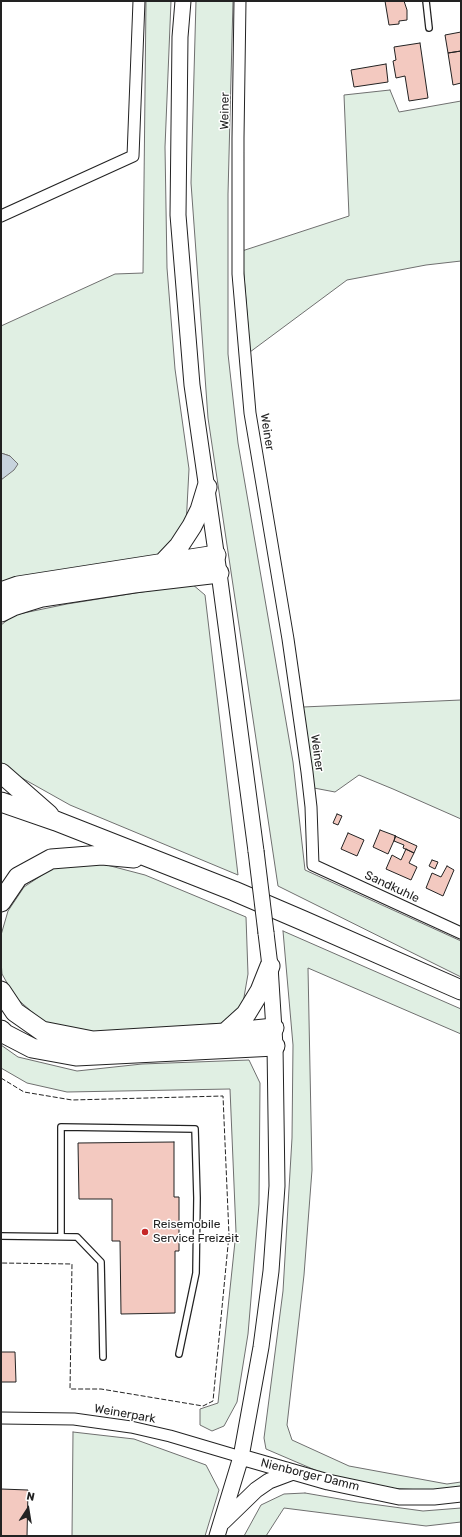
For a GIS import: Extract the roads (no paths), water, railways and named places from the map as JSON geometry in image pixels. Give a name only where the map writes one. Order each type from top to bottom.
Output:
[{"type":"highway","points":[[162,564],[179,546],[192,526],[200,510],[207,487]]},
{"type":"highway","points":[[1,592],[18,586],[216,555]]},
{"type":"highway","points":[[1,612],[13,606],[42,597],[134,583],[219,573]]},
{"type":"highway","points":[[1,773],[56,821]]},
{"type":"highway","points":[[1,802],[56,821],[156,860],[298,918],[461,990]]},
{"type":"highway","points":[[1,902],[18,877],[51,859],[102,855],[156,860]]},
{"type":"highway","points":[[225,1033],[246,1014],[260,991],[270,966]]},
{"type":"highway","points":[[1,991],[15,1012],[42,1031],[93,1042],[225,1033],[274,1037]]},
{"type":"highway","points":[[1,1030],[5,1034],[32,1048],[76,1056],[274,1037]]},
{"type":"main road","points":[[182,1],[180,37],[178,215],[192,385],[256,851],[270,966],[274,1037],[277,1186],[271,1271],[261,1346],[240,1457],[219,1530]]},
{"type":"main road","name":"Nienborger Damm","points":[[240,1457],[328,1482],[399,1497],[434,1497],[461,1494]]},
{"type":"main road","points":[[219,1530],[256,1490],[269,1481],[293,1472]]},
{"type":"street","points":[[1,216],[133,156],[139,1]]},
{"type":"street","name":"Weiner","points":[[240,1],[238,274],[250,413],[288,639],[307,772],[311,807],[313,865]]},
{"type":"street","name":"Sandkuhle","points":[[313,865],[461,933]]},
{"type":"street","name":"Weinerpark","points":[[1,1418],[74,1419],[131,1427],[170,1436],[240,1457]]},
{"type":"lane","points":[[426,1],[429,28]]},
{"type":"lane","points":[[61,1237],[61,1127],[195,1129],[197,1198],[196,1273],[179,1354]]},
{"type":"lane","points":[[1,1236],[78,1237],[101,1262],[103,1357]]},
{"type":"place","name":"Reisemobile Service Freizeit","points":[[145,1232]]}]
